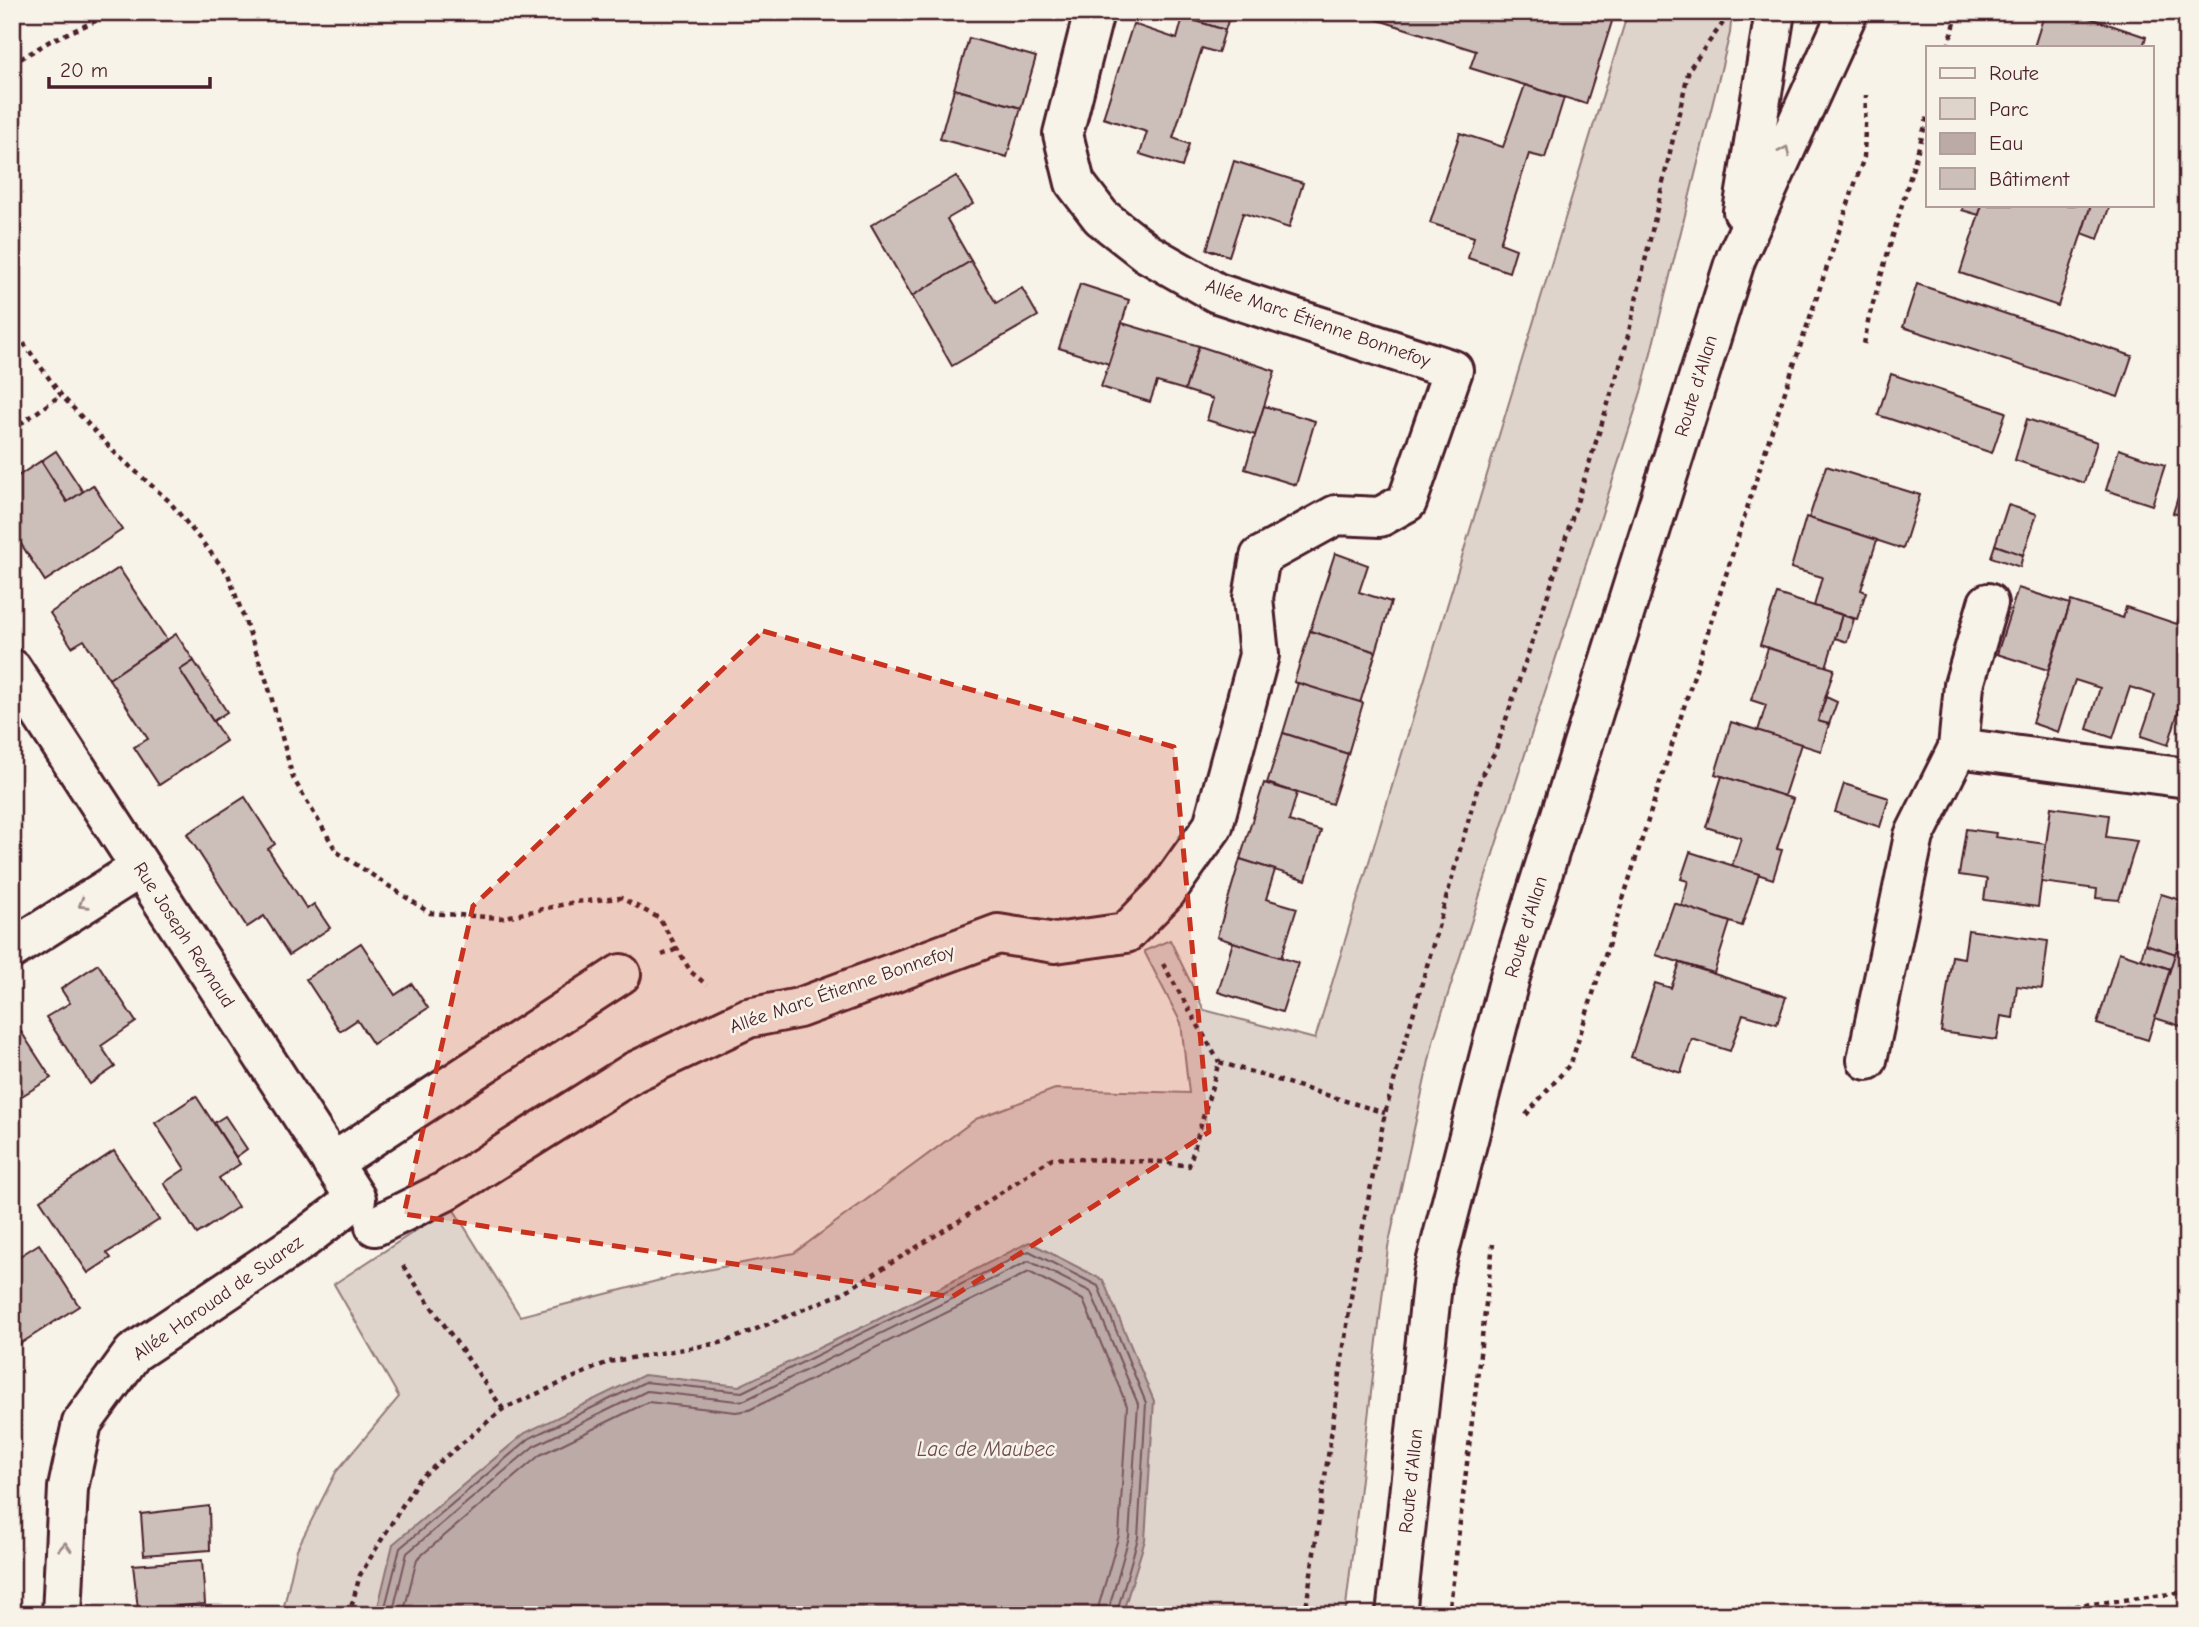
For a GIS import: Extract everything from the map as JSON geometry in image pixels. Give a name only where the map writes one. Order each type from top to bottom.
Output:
[{"type":"street","name":"Allée Marc Étienne Bonnefoy","points":[[365,1213],[444,1192],[634,1072],[748,1018],[799,1008],[998,934],[1055,943],[1126,933],[1166,892],[1213,826],[1259,655],[1253,598],[1260,557],[1336,515],[1380,517],[1407,502],[1453,370],[1217,293],[1147,253],[1101,216],[1075,183],[1063,134],[1094,12]]},
{"type":"street","name":"Route d'Allan","points":[[1736,258],[1775,12]]},
{"type":"street","name":"Route d'Allan","points":[[1396,1615],[1433,1275],[1510,977],[1736,258],[1848,12]]},
{"type":"street","points":[[1867,1060],[1914,836],[1958,748],[1964,685],[1988,603]]},
{"type":"street","name":"Rue Joseph Reynaud","points":[[12,669],[365,1213]]},
{"type":"street","points":[[1958,748],[2187,778]]},
{"type":"street","points":[[12,948],[140,867]]},
{"type":"street","points":[[332,1163],[621,974]]},
{"type":"street","name":"Allée Harouad de Suarez","points":[[62,1615],[68,1488],[82,1423],[133,1353],[301,1241],[365,1213]]},
{"type":"path","points":[[12,64],[50,41],[116,12]]},
{"type":"path","points":[[1948,46],[1958,12]]},
{"type":"path","points":[[1305,1615],[1356,1264],[1385,1113],[1481,776],[1496,752],[1624,353],[1689,69],[1721,25],[1729,19]]},
{"type":"path","points":[[1517,1125],[1571,1063],[1766,448],[1864,157],[1866,88]]},
{"type":"path","points":[[1864,344],[1868,317],[1926,123]]},
{"type":"path","points":[[12,327],[61,395],[116,454],[169,501],[228,574],[268,685],[293,778],[337,852],[430,913],[501,918],[575,902],[621,898],[659,918],[691,972],[748,1018]]},
{"type":"path","points":[[12,430],[61,395]]},
{"type":"path","points":[[1139,920],[1219,1062],[1385,1113]]},
{"type":"path","points":[[349,1615],[360,1575],[418,1480],[503,1409],[608,1362],[725,1342],[843,1293],[962,1219],[1052,1158],[1162,1162],[1189,1166],[1219,1062]]},
{"type":"path","points":[[365,1213],[503,1409]]},
{"type":"path","points":[[1448,1615],[1494,1241]]},
{"type":"path","points":[[2005,1615],[2187,1592]]},
{"type":"highlighted area","points":[[763,631],[1174,747],[1209,1132],[952,1297],[404,1214],[473,906]]},
{"type":"green space","points":[[1628,12],[1732,12],[1730,33],[1642,389],[1434,1038],[1388,1247],[1345,1615],[282,1615],[297,1549],[336,1472],[399,1397],[334,1284],[452,1207],[520,1316],[676,1276],[794,1253],[976,1119],[1055,1089],[1189,1093],[1181,1023],[1144,951],[1170,940],[1204,1010],[1315,1039]]},
{"type":"water","name":"Lac de Maubec","points":[[1029,1242],[1103,1280],[1154,1401],[1145,1540],[1122,1615],[376,1615],[393,1544],[525,1433],[644,1375],[739,1386],[871,1323]]},
{"type":"building","points":[[1185,12],[1231,12],[1225,30],[1183,17]]},
{"type":"building","points":[[1353,12],[1615,12],[1586,104],[1470,68],[1476,51]]},
{"type":"building","points":[[2045,12],[2072,12],[2146,37],[2143,46],[2034,46]]},
{"type":"building","points":[[1183,17],[1225,30],[1218,53],[1202,48],[1173,138],[1189,144],[1182,167],[1140,154],[1147,132],[1103,118],[1133,24],[1177,39]]},
{"type":"building","points":[[969,38],[1036,57],[1021,108],[954,89]]},
{"type":"building","points":[[1525,85],[1564,98],[1545,158],[1529,154],[1500,243],[1516,249],[1509,272],[1468,258],[1474,237],[1430,223],[1460,133],[1503,147]]},
{"type":"building","points":[[954,89],[1021,108],[1007,157],[940,139]]},
{"type":"building","points":[[1234,161],[1303,183],[1289,228],[1243,213],[1229,256],[1207,249]]},
{"type":"building","points":[[956,176],[973,204],[947,219],[971,261],[912,296],[871,225]]},
{"type":"building","points":[[1964,206],[1982,206],[1979,215],[1962,210]]},
{"type":"building","points":[[1982,206],[2091,206],[2058,306],[1960,273]]},
{"type":"building","points":[[2091,206],[2110,206],[2098,239],[2082,233]]},
{"type":"building","points":[[971,261],[996,303],[1022,288],[1038,316],[952,366],[912,296]]},
{"type":"building","points":[[1080,284],[1129,300],[1109,364],[1059,348]]},
{"type":"building","points":[[1917,284],[2132,356],[2118,397],[1903,327]]},
{"type":"building","points":[[1122,323],[1199,346],[1185,390],[1157,382],[1150,402],[1101,387]]},
{"type":"building","points":[[1199,346],[1275,371],[1255,435],[1207,420],[1213,399],[1185,390]]},
{"type":"building","points":[[1891,374],[2006,412],[1992,453],[1878,415]]},
{"type":"building","points":[[1264,406],[1315,421],[1296,485],[1245,469]]},
{"type":"building","points":[[2027,419],[2097,442],[2084,483],[2015,460]]},
{"type":"building","points":[[2119,449],[2165,465],[2152,505],[2106,490]]},
{"type":"building","points":[[56,451],[83,492],[67,502],[41,461]]},
{"type":"building","points":[[41,461],[67,502],[93,485],[122,530],[45,581],[12,530],[12,480]]},
{"type":"building","points":[[1826,466],[1920,495],[1903,549],[1809,518]]},
{"type":"building","points":[[2187,472],[2187,517],[2173,513]]},
{"type":"building","points":[[2008,505],[2037,514],[2023,555],[1995,545]]},
{"type":"building","points":[[1806,517],[1877,540],[1861,590],[1866,592],[1857,619],[1814,606],[1822,577],[1791,568]]},
{"type":"building","points":[[1995,545],[2023,555],[2020,567],[1991,557]]},
{"type":"building","points":[[1335,553],[1368,565],[1359,592],[1391,602],[1376,652],[1310,631]]},
{"type":"building","points":[[119,568],[167,640],[109,679],[84,640],[72,647],[50,613]]},
{"type":"building","points":[[2018,588],[2070,604],[2048,670],[1997,654]]},
{"type":"building","points":[[1777,594],[1842,615],[1826,667],[1760,645]]},
{"type":"building","points":[[2071,601],[2123,618],[2126,607],[2177,624],[2180,615],[2187,617],[2187,694],[2184,693],[2168,745],[2141,736],[2155,695],[2130,687],[2113,738],[2087,729],[2100,688],[2075,680],[2058,732],[2032,723]]},
{"type":"building","points":[[1842,615],[1854,619],[1847,642],[1835,638]]},
{"type":"building","points":[[1310,631],[1376,652],[1360,703],[1294,682]]},
{"type":"building","points":[[176,634],[194,661],[180,670],[226,741],[159,785],[134,747],[148,739],[109,679]]},
{"type":"building","points":[[1768,648],[1834,669],[1818,721],[1829,724],[1821,751],[1758,731],[1766,705],[1751,700]]},
{"type":"building","points":[[194,661],[227,712],[213,721],[180,670]]},
{"type":"building","points":[[1298,683],[1363,703],[1348,754],[1283,733]]},
{"type":"building","points":[[1826,697],[1837,702],[1829,724],[1818,721]]},
{"type":"building","points":[[1731,722],[1801,744],[1784,796],[1715,774]]},
{"type":"building","points":[[1283,733],[1348,754],[1332,804],[1267,783]]},
{"type":"building","points":[[1722,776],[1793,799],[1777,849],[1782,850],[1773,879],[1732,866],[1741,838],[1706,827]]},
{"type":"building","points":[[1264,783],[1297,793],[1289,821],[1321,831],[1306,880],[1240,859]]},
{"type":"building","points":[[1844,784],[1889,798],[1880,827],[1835,812]]},
{"type":"building","points":[[245,797],[275,844],[268,849],[307,909],[314,904],[330,928],[289,955],[264,916],[247,927],[187,834]]},
{"type":"building","points":[[2051,807],[2109,815],[2106,837],[2137,841],[2119,900],[2096,898],[2097,889],[2041,882]]},
{"type":"building","points":[[1966,829],[1996,833],[1995,837],[2046,844],[2038,907],[1984,900],[1987,879],[1959,875]]},
{"type":"building","points":[[1690,852],[1759,874],[1742,926],[1681,906],[1688,881],[1681,879]]},
{"type":"building","points":[[1240,859],[1275,870],[1266,899],[1297,908],[1281,958],[1217,937]]},
{"type":"building","points":[[2161,894],[2187,902],[2187,918],[2176,954],[2145,944]]},
{"type":"building","points":[[1674,903],[1730,922],[1714,973],[1656,955]]},
{"type":"building","points":[[1968,930],[2048,941],[2042,989],[2017,986],[2013,1018],[2001,1016],[1997,1040],[1941,1032],[1952,956],[1964,958]]},
{"type":"building","points":[[1233,942],[1298,963],[1282,1012],[1218,992]]},
{"type":"building","points":[[361,943],[395,995],[412,984],[428,1008],[373,1044],[357,1020],[340,1031],[306,979]]},
{"type":"building","points":[[2145,944],[2176,954],[2170,969],[2141,959]]},
{"type":"building","points":[[2176,951],[2187,954],[2187,1028],[2155,1018]]},
{"type":"building","points":[[2119,952],[2170,969],[2148,1040],[2097,1024]]},
{"type":"building","points":[[1680,963],[1786,997],[1777,1024],[1743,1014],[1730,1051],[1692,1039],[1681,1073],[1631,1057],[1655,983],[1671,988]]},
{"type":"building","points":[[98,964],[136,1022],[101,1046],[115,1067],[90,1084],[46,1017],[70,1003],[61,989]]},
{"type":"building","points":[[20,1030],[51,1078],[12,1102],[12,1035]]},
{"type":"building","points":[[196,1096],[240,1164],[219,1178],[238,1207],[197,1234],[164,1183],[185,1169],[155,1123]]},
{"type":"building","points":[[225,1116],[247,1149],[236,1157],[214,1123]]},
{"type":"building","points":[[114,1151],[159,1220],[107,1253],[111,1258],[88,1273],[40,1200]]},
{"type":"building","points":[[39,1244],[79,1306],[12,1349],[12,1261]]},
{"type":"building","points":[[209,1506],[210,1550],[144,1555],[141,1514]]},
{"type":"building","points":[[202,1560],[205,1604],[138,1609],[133,1565]]}]
